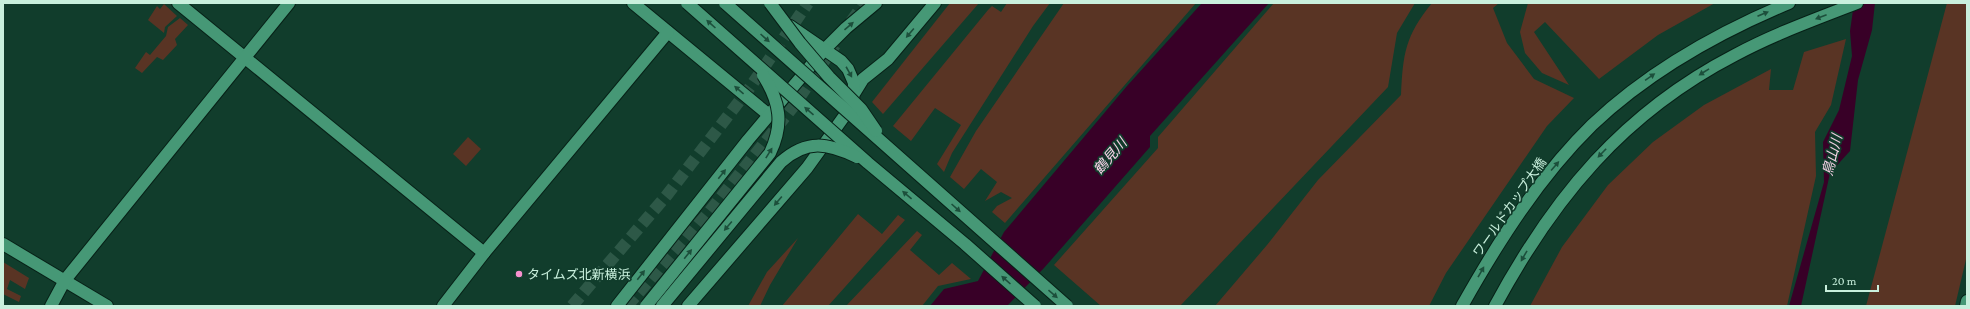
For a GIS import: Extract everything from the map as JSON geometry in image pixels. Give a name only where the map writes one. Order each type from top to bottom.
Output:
[{"type":"street","points":[[178,3],[484,253]]},
{"type":"street","points":[[51,306],[65,280],[289,3]]},
{"type":"street","points":[[633,3],[769,115]]},
{"type":"street","points":[[687,3],[868,163],[965,244],[1035,306]]},
{"type":"street","points":[[725,3],[1067,306]]},
{"type":"street","points":[[688,306],[806,168],[853,104],[855,92],[854,84],[848,69],[841,61],[801,35],[763,3]]},
{"type":"street","points":[[770,3],[810,54],[862,109],[884,145]]},
{"type":"street","points":[[617,306],[769,115],[824,50],[846,28],[876,3]]},
{"type":"street","points":[[855,92],[863,79],[888,59],[934,3]]},
{"type":"street","name":"ワールドカップ大橋","points":[[1462,306],[1492,255],[1528,201],[1549,173],[1592,126],[1641,84],[1693,49],[1722,33],[1789,3]]},
{"type":"street","points":[[1495,306],[1528,249],[1568,192],[1589,166],[1634,123],[1680,88],[1736,54],[1857,3]]},
{"type":"street","points":[[444,306],[484,253],[668,32]]},
{"type":"street","points":[[646,306],[766,159],[777,138],[780,122],[778,108],[767,82],[754,63]]},
{"type":"street","points":[[662,306],[781,162],[793,151],[807,146],[818,146],[845,152],[868,163]]},
{"type":"street","points":[[3,244],[107,306]]},
{"type":"street","points":[[1966,306],[1967,301]]},
{"type":"shaded area","points":[[950,3],[979,3],[883,114],[872,102]]},
{"type":"shaded area","points":[[1007,3],[1050,3],[1033,26],[952,153],[944,172],[937,164],[961,125],[935,108],[911,141],[893,126],[988,10],[992,6],[1001,12]]},
{"type":"shaded area","points":[[1064,3],[1196,3],[1005,223],[992,212],[997,206],[1012,198],[1001,192],[985,201],[997,182],[981,169],[964,189],[950,177],[976,131]]},
{"type":"shaded area","points":[[1274,3],[1415,3],[1397,33],[1388,87],[1180,306],[1101,306],[1054,265],[1158,148],[1158,137]]},
{"type":"shaded area","points":[[1432,3],[1499,3],[1493,8],[1507,43],[1534,79],[1574,98],[1547,126],[1446,273],[1429,306],[1215,306],[1267,245],[1318,180],[1401,95],[1403,68],[1407,46],[1416,26]]},
{"type":"shaded area","points":[[1528,3],[1715,3],[1658,35],[1599,79],[1545,22],[1534,32],[1569,85],[1542,73],[1525,53],[1520,32]]},
{"type":"shaded area","points":[[1947,3],[1967,3],[1967,255],[1955,306],[1866,306]]},
{"type":"shaded area","points":[[164,4],[177,16],[165,27],[164,33],[148,20],[157,6],[160,9]]},
{"type":"shaded area","points":[[180,18],[188,25],[175,39],[177,45],[163,60],[157,57],[142,73],[135,68],[146,52],[150,55],[166,36],[168,27]]},
{"type":"shaded area","points":[[1846,39],[1831,105],[1815,132],[1816,176],[1787,306],[1530,306],[1562,247],[1608,185],[1653,142],[1704,105],[1771,69],[1769,90],[1793,90],[1804,52]]},
{"type":"shaded area","points":[[468,137],[481,149],[466,166],[453,154]]},
{"type":"shaded area","points":[[858,214],[882,234],[898,215],[905,220],[828,306],[782,306]]},
{"type":"shaded area","points":[[917,231],[922,235],[910,250],[939,275],[952,263],[971,279],[938,286],[922,306],[846,306]]},
{"type":"shaded area","points":[[798,238],[770,285],[760,306],[748,306],[767,272]]},
{"type":"shaded area","points":[[3,262],[29,278],[25,289],[10,280],[7,289],[21,296],[19,302],[3,294]]},
{"type":"water","name":"鶴見川","points":[[1202,3],[1269,3],[1150,136],[1150,147],[1044,268],[1007,306],[930,306],[944,289],[978,281],[1004,232],[1127,86]]},
{"type":"water","name":"鳥山川","points":[[1854,3],[1875,3],[1872,30],[1858,80],[1850,151],[1830,173],[1801,306],[1789,306],[1824,182],[1823,142],[1839,110],[1852,56],[1850,31]]},
{"type":"tunnel","points":[[572,306],[667,195],[751,86],[808,3]]},
{"type":"tunnel","points":[[851,22],[864,3]]},
{"type":"tunnel","points":[[627,306],[709,212],[793,107],[835,45]]},
{"type":"place","name":"タイムズ北新横浜","points":[[519,274]]}]
